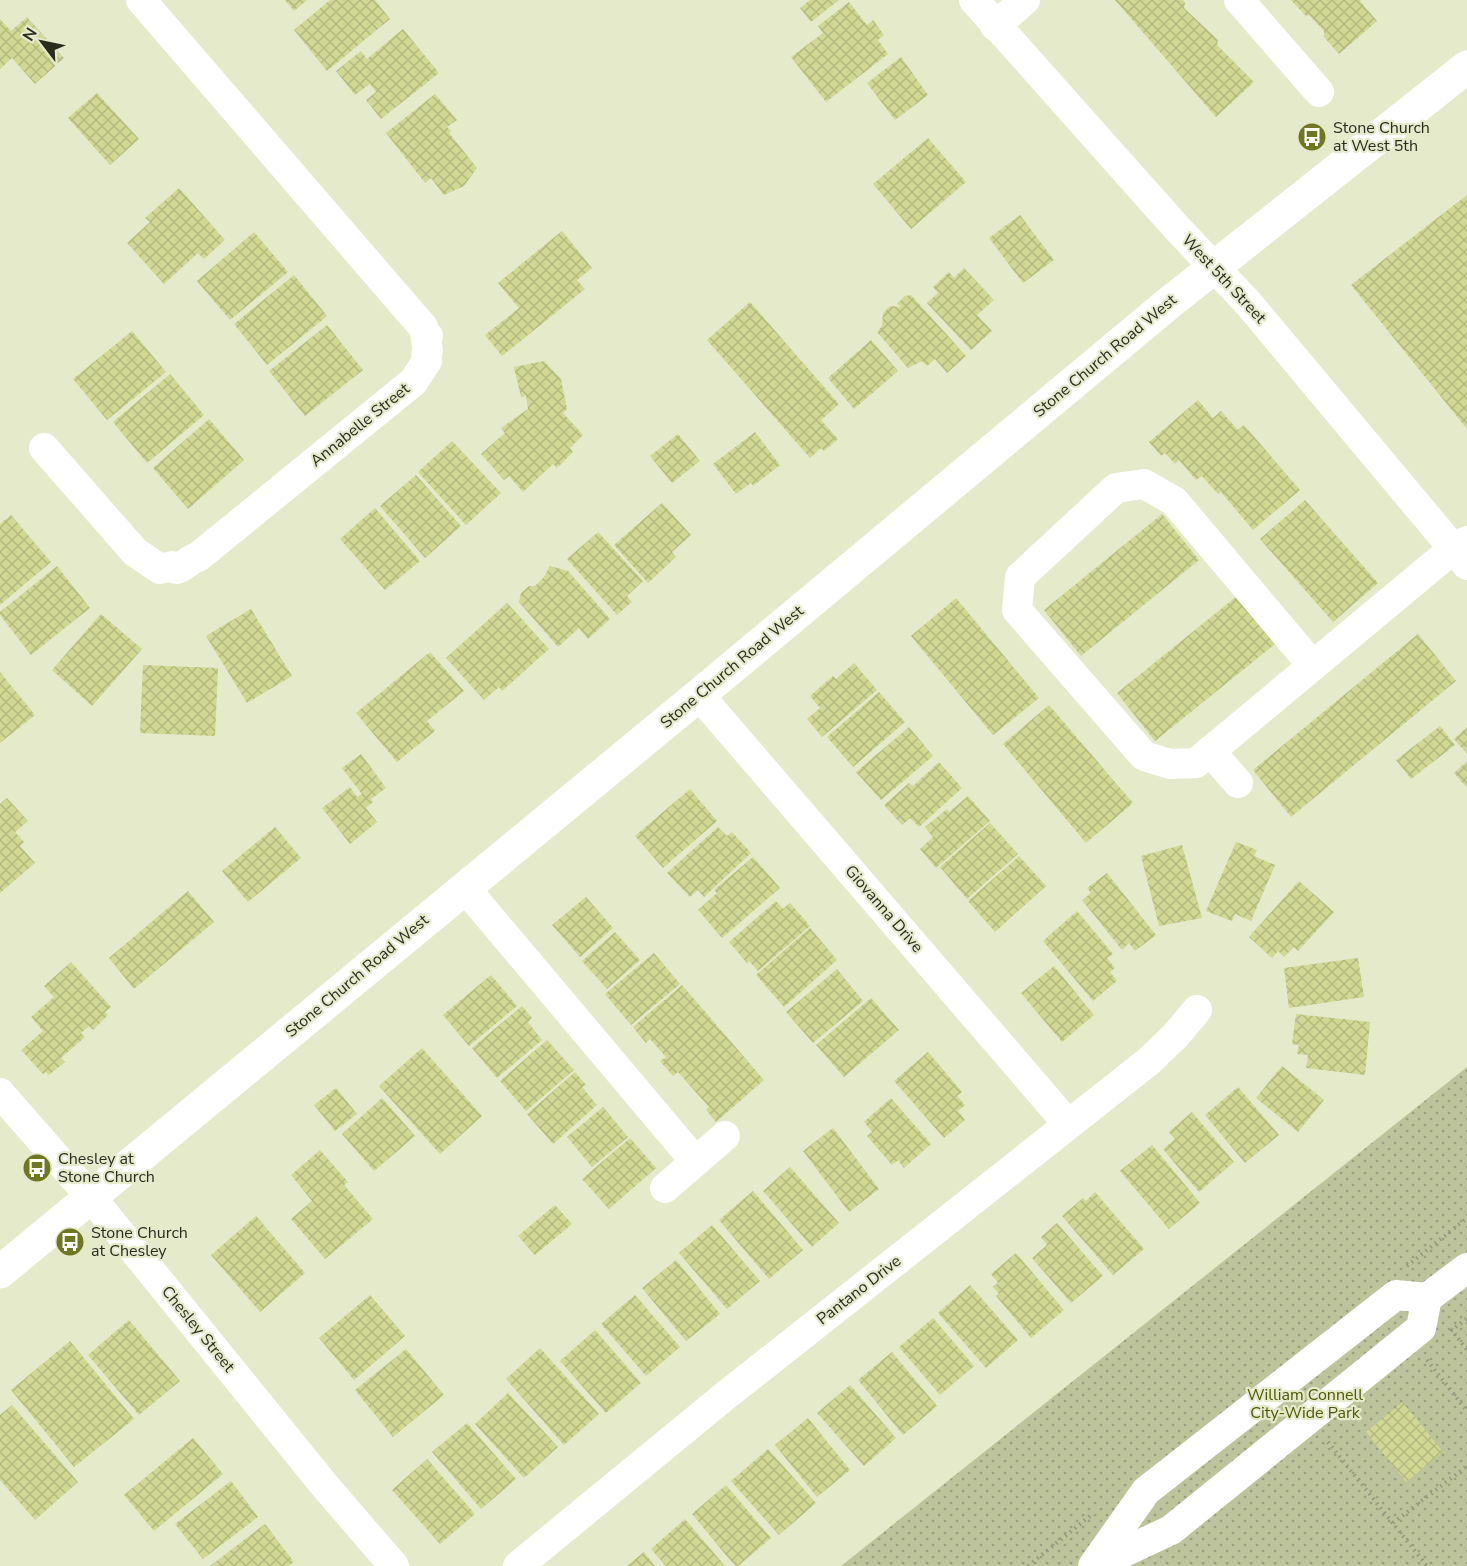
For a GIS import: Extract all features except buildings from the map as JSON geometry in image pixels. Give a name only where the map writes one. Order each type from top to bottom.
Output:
[{"type":"main road","name":"Stone Church Road West","points":[[0,1272],[699,695],[1169,303],[1467,67]]},
{"type":"street","name":"Annabelle Street","points":[[44,448],[135,552],[160,569],[172,566],[176,569],[198,557],[413,382],[427,361],[426,339],[428,336],[423,327],[141,0]]},
{"type":"street","name":"West 5th Street","points":[[974,0],[1176,227],[1248,303],[1462,552]]},
{"type":"street","points":[[995,26],[1025,0]]},
{"type":"street","points":[[1239,0],[1319,93]]},
{"type":"street","points":[[1313,666],[1174,501],[1144,484],[1116,488],[1020,577],[1017,610],[1144,756],[1170,764],[1196,763],[1313,666],[1462,552]]},
{"type":"street","name":"Giovanna Drive","points":[[699,695],[1068,1124]]},
{"type":"street","points":[[1210,751],[1238,783]]},
{"type":"street","points":[[465,888],[695,1161]]},
{"type":"street","name":"Pantano Drive","points":[[518,1566],[735,1389],[1156,1054],[1197,1010]]},
{"type":"street","name":"Chesley Street","points":[[0,1094],[90,1196],[325,1486],[394,1566]]},
{"type":"street","points":[[665,1188],[725,1136]]},
{"type":"street","points":[[1094,1566],[1171,1530],[1421,1328],[1427,1298],[1467,1268]]},
{"type":"street","points":[[1094,1566],[1146,1491],[1396,1295],[1427,1298]]},
{"type":"path","points":[[1422,1354],[1467,1411]]},
{"type":"path","points":[[1322,1434],[1427,1566]]},
{"type":"path","points":[[1393,1523],[1467,1466]]},
{"type":"green space","name":"William Connell City-Wide Park","points":[[1467,1067],[1467,1566],[841,1566]]},
{"type":"place","name":"Stone Church at West 5th","points":[[1312,137]]},
{"type":"place","name":"Chesley at Stone Church","points":[[37,1168]]},
{"type":"place","name":"Stone Church at Chesley","points":[[70,1242]]}]
